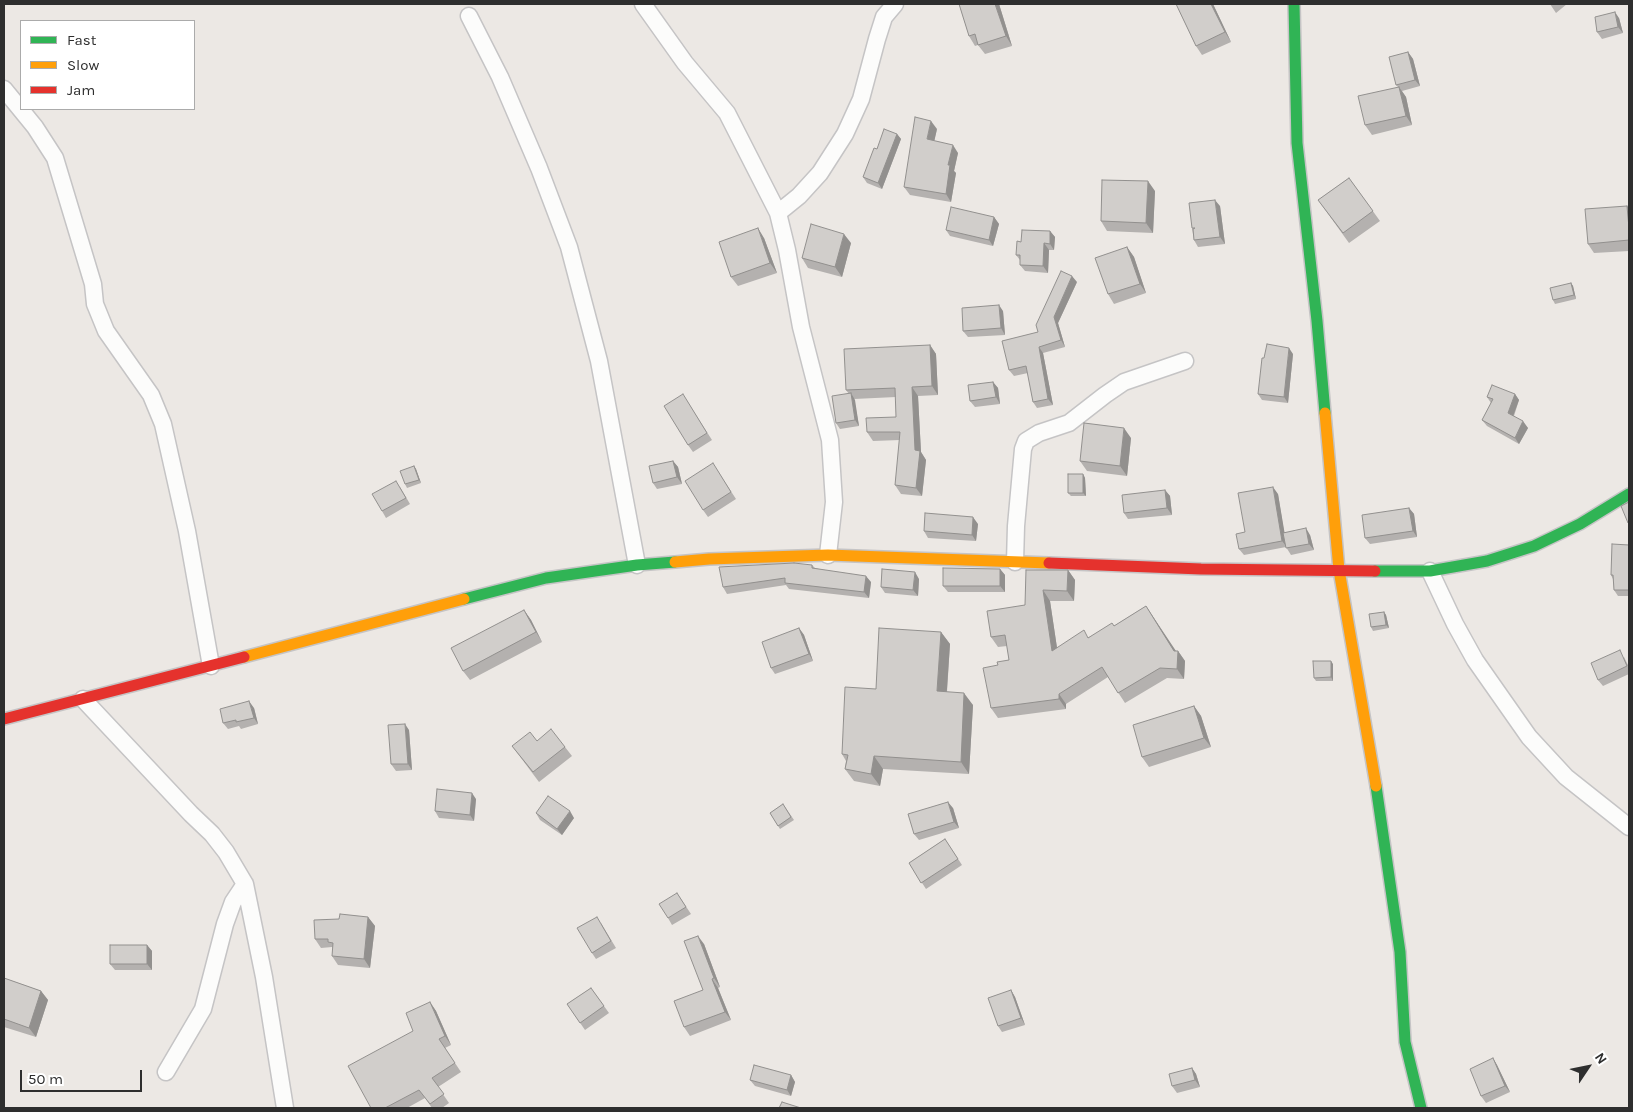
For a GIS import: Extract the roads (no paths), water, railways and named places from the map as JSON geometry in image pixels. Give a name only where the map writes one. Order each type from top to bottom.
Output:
[{"type":"main road","points":[[1294,4],[1297,143],[1317,321],[1339,570],[1365,719],[1400,952],[1405,1042],[1422,1108]]},
{"type":"main road","points":[[4,719],[438,605],[537,581],[636,565],[709,558],[828,556],[1191,568],[1430,571],[1487,561],[1534,546],[1580,524],[1629,494]]},
{"type":"street","points":[[643,4],[685,63],[728,113],[778,213],[787,250],[801,327],[830,440],[834,502],[828,556]]},
{"type":"street","points":[[778,213],[799,196],[820,173],[845,134],[861,99],[876,39],[884,17],[895,4]]},
{"type":"street","points":[[470,16],[500,77],[569,247],[599,361],[636,565]]},
{"type":"street","points":[[5,94],[36,127],[55,158],[93,284],[95,304],[106,331],[151,395],[163,424],[187,531],[211,666]]},
{"type":"street","points":[[1015,562],[1016,526],[1023,449],[1026,441],[1039,433],[1069,423],[1124,382],[1185,361]]},
{"type":"street","points":[[1430,571],[1474,660],[1528,737],[1566,777],[1629,827]]},
{"type":"street","points":[[83,699],[212,834],[226,852],[244,884],[264,976],[285,1108]]},
{"type":"street","points":[[166,1072],[203,1009],[225,924],[233,902],[244,884]]}]
